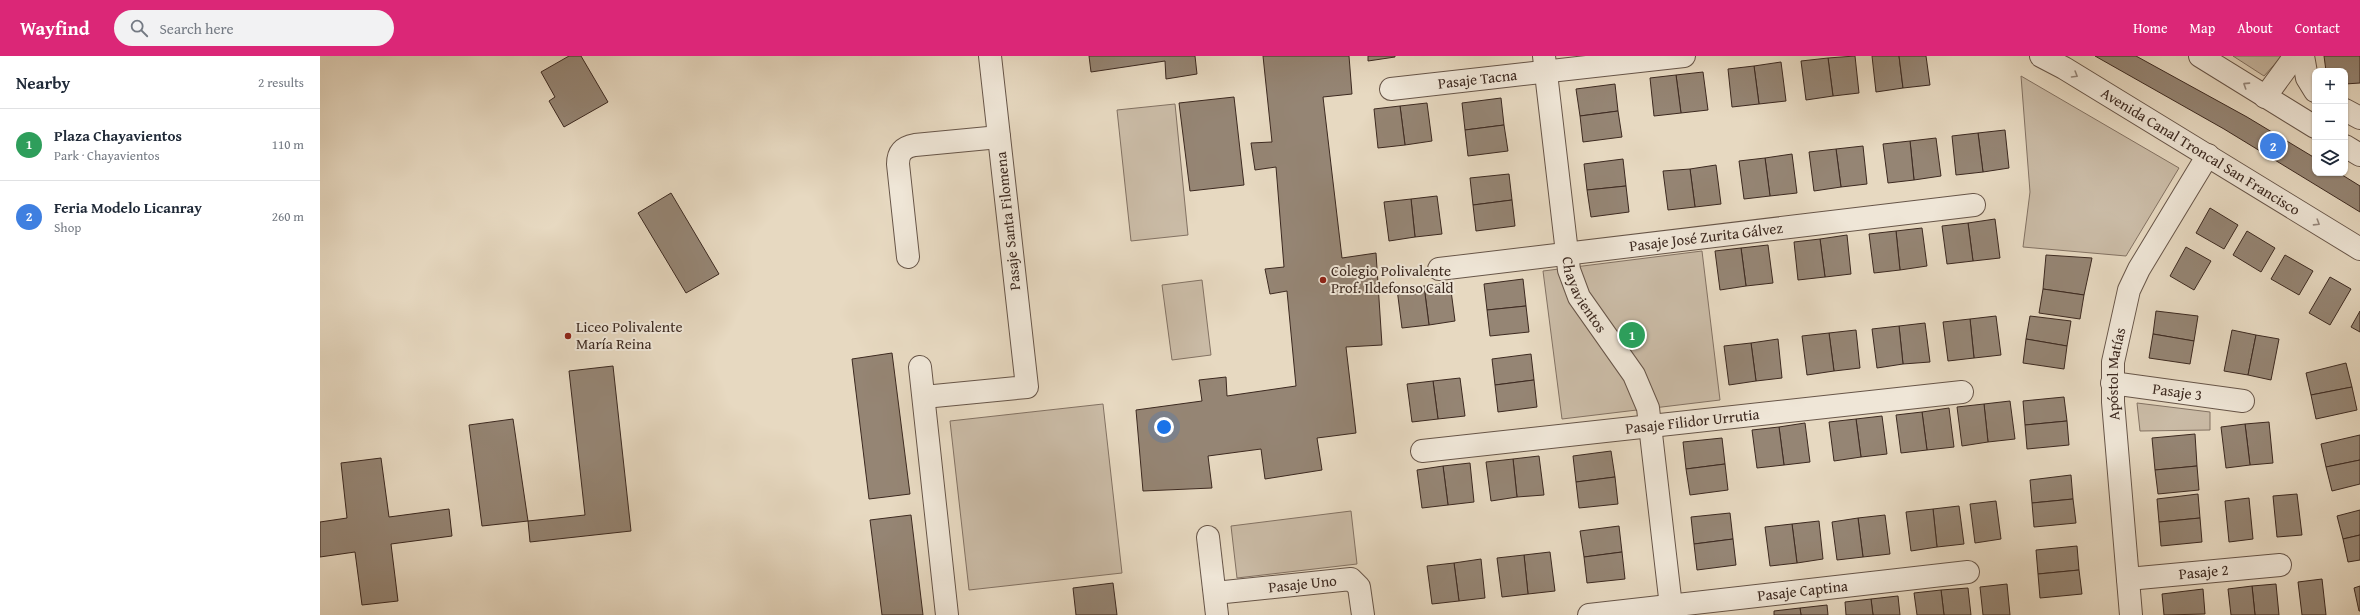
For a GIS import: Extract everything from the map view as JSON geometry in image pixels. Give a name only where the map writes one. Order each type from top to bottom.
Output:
[{"type":"street","name":"Pasaje Santa Filomena","points":[[924,397],[1027,387],[990,56]]},
{"type":"street","name":"Pasaje Tacna","points":[[1391,89],[1545,64],[1684,56]]},
{"type":"street","name":"Avenida Canal Troncal San Francisco","points":[[2041,56],[2064,68],[2208,155],[2360,249]]},
{"type":"street","points":[[2200,56],[2312,125]]},
{"type":"street","points":[[2265,97],[2295,60],[2312,87]]},
{"type":"street","name":"Chayavientos","points":[[1545,64],[1569,270],[1579,297],[1634,375],[1648,408],[1672,610]]},
{"type":"street","points":[[2348,112],[2360,118]]},
{"type":"street","points":[[908,257],[898,164],[901,152],[907,146],[999,137]]},
{"type":"street","points":[[2348,148],[2360,155]]},
{"type":"street","name":"Apóstol Matías","points":[[2131,615],[2112,383],[2115,355],[2129,290],[2139,269],[2208,155]]},
{"type":"street","name":"Pasaje José Zurita Gálvez","points":[[1439,269],[1974,205]]},
{"type":"street","points":[[920,367],[947,615]]},
{"type":"street","name":"Pasaje 3","points":[[2112,383],[2243,401]]},
{"type":"street","name":"Pasaje Filidor Urrutia","points":[[1422,451],[1962,392]]},
{"type":"street","points":[[1208,537],[1218,615]]},
{"type":"street","name":"Pasaje 2","points":[[2128,579],[2280,565]]},
{"type":"street","name":"Pasaje Captina","points":[[1589,615],[1672,610],[1968,572]]},
{"type":"street","name":"Pasaje Uno","points":[[1215,593],[1351,580],[1359,587],[1362,615]]},
{"type":"shaded area","points":[[2233,56],[2282,56],[2264,76]]},
{"type":"shaded area","points":[[2021,76],[2179,168],[2126,256],[2023,247],[2030,192]]},
{"type":"shaded area","points":[[1175,104],[1188,235],[1131,241],[1117,110]]},
{"type":"shaded area","points":[[1702,251],[1720,400],[1562,419],[1543,271]]},
{"type":"shaded area","points":[[1202,280],[1211,355],[1172,360],[1162,285]]},
{"type":"shaded area","points":[[2137,403],[2210,412],[2210,430],[2140,431]]},
{"type":"shaded area","points":[[1103,404],[1122,573],[969,590],[950,421]]},
{"type":"shaded area","points":[[1351,511],[1357,564],[1237,578],[1231,526]]},
{"type":"building","points":[[569,56],[581,56],[608,102],[564,127],[549,101],[555,97],[541,72]]},
{"type":"building","points":[[1089,56],[1195,56],[1197,74],[1166,79],[1165,61],[1091,72]]},
{"type":"building","name":"Colegio Polivalente Prof. Ildefonso Cald","points":[[1263,56],[1349,56],[1352,94],[1323,97],[1342,258],[1376,253],[1382,345],[1346,347],[1356,433],[1317,438],[1322,470],[1265,479],[1261,449],[1208,456],[1212,488],[1143,491],[1136,410],[1202,401],[1199,380],[1226,377],[1227,396],[1296,386],[1287,291],[1270,294],[1265,269],[1284,267],[1276,167],[1255,170],[1251,143],[1272,142]]},
{"type":"building","points":[[1368,56],[1395,56],[1395,57],[1368,61]]},
{"type":"building","points":[[1855,56],[1859,93],[1833,96],[1828,58]]},
{"type":"building","points":[[1872,56],[1899,56],[1903,88],[1876,92]]},
{"type":"building","points":[[1899,56],[1926,56],[1930,85],[1903,88]]},
{"type":"building","points":[[2095,56],[2136,56],[2247,117],[2312,156],[2312,176],[2344,176],[2360,186],[2360,212],[2224,129]]},
{"type":"building","points":[[2324,56],[2360,56],[2360,83],[2348,84],[2348,68],[2326,68]]},
{"type":"building","points":[[1828,58],[1833,96],[1806,100],[1801,61]]},
{"type":"building","points":[[1781,62],[1786,101],[1759,104],[1754,66]]},
{"type":"building","points":[[1754,66],[1759,104],[1732,107],[1728,69]]},
{"type":"building","points":[[1703,72],[1708,110],[1681,113],[1676,75]]},
{"type":"building","points":[[1676,75],[1681,113],[1654,116],[1650,78]]},
{"type":"building","points":[[1615,84],[1618,111],[1580,116],[1576,89]]},
{"type":"building","points":[[1234,97],[1244,185],[1190,191],[1179,103]]},
{"type":"building","points":[[1501,98],[1504,125],[1465,130],[1462,103]]},
{"type":"building","points":[[1427,103],[1432,141],[1405,145],[1400,106]]},
{"type":"building","points":[[1400,106],[1405,145],[1378,148],[1374,109]]},
{"type":"building","points":[[1618,111],[1622,137],[1583,142],[1580,116]]},
{"type":"building","points":[[1504,125],[1508,151],[1468,156],[1465,130]]},
{"type":"building","points":[[2005,130],[2009,168],[1983,172],[1978,133]]},
{"type":"building","points":[[1978,133],[1983,172],[1956,175],[1952,136]]},
{"type":"building","points":[[1936,138],[1941,176],[1914,180],[1910,141]]},
{"type":"building","points":[[1910,141],[1914,180],[1888,183],[1883,144]]},
{"type":"building","points":[[1863,146],[1867,184],[1841,187],[1836,149]]},
{"type":"building","points":[[1836,149],[1841,187],[1814,191],[1809,152]]},
{"type":"building","points":[[1792,154],[1797,193],[1770,196],[1765,158]]},
{"type":"building","points":[[1765,158],[1770,196],[1744,199],[1739,161]]},
{"type":"building","points":[[1623,159],[1626,186],[1587,190],[1584,164]]},
{"type":"building","points":[[1716,165],[1721,204],[1695,207],[1690,169]]},
{"type":"building","points":[[1690,169],[1695,207],[1668,210],[1663,171]]},
{"type":"building","points":[[1509,174],[1512,200],[1473,205],[1470,178]]},
{"type":"building","points":[[1626,186],[1629,212],[1591,217],[1587,190]]},
{"type":"building","points":[[671,193],[719,274],[686,293],[638,213]]},
{"type":"building","points":[[1437,196],[1442,234],[1415,237],[1411,199]]},
{"type":"building","points":[[1411,199],[1415,237],[1389,241],[1384,202]]},
{"type":"building","points":[[1512,200],[1515,226],[1476,231],[1473,205]]},
{"type":"building","points":[[2210,208],[2238,225],[2224,249],[2196,233]]},
{"type":"building","points":[[1995,219],[2000,258],[1973,261],[1968,223]]},
{"type":"building","points":[[1968,223],[1973,261],[1947,264],[1942,226]]},
{"type":"building","points":[[1922,228],[1927,266],[1900,270],[1896,231]]},
{"type":"building","points":[[1896,231],[1900,270],[1874,273],[1869,234]]},
{"type":"building","points":[[2247,231],[2275,248],[2261,272],[2233,255]]},
{"type":"building","points":[[1847,235],[1851,274],[1825,277],[1820,239]]},
{"type":"building","points":[[1820,239],[1825,277],[1798,280],[1794,242]]},
{"type":"building","points":[[1768,245],[1773,283],[1746,286],[1741,248]]},
{"type":"building","points":[[2186,247],[2211,261],[2194,290],[2170,276]]},
{"type":"building","points":[[1741,248],[1746,286],[1720,290],[1715,251]]},
{"type":"building","points":[[2046,255],[2092,258],[2084,295],[2043,289]]},
{"type":"building","points":[[2285,255],[2313,271],[2299,295],[2271,279]]},
{"type":"building","points":[[2330,277],[2351,289],[2330,325],[2309,313]]},
{"type":"building","points":[[1523,279],[1526,306],[1487,310],[1484,284]]},
{"type":"building","points":[[1450,283],[1455,321],[1429,325],[1424,286]]},
{"type":"building","points":[[1424,286],[1429,325],[1402,328],[1397,289]]},
{"type":"building","points":[[2043,289],[2084,295],[2080,319],[2039,313]]},
{"type":"building","points":[[1526,306],[1529,332],[1490,336],[1487,310]]},
{"type":"building","points":[[2156,311],[2198,316],[2194,341],[2153,334]]},
{"type":"building","points":[[2360,311],[2360,332],[2351,327]]},
{"type":"building","points":[[1996,316],[2001,355],[1974,358],[1970,319]]},
{"type":"building","points":[[2030,316],[2071,321],[2067,346],[2026,339]]},
{"type":"building","points":[[1970,319],[1974,358],[1948,361],[1943,322]]},
{"type":"building","points":[[1925,323],[1930,362],[1903,364],[1899,326]]},
{"type":"building","points":[[1899,326],[1903,364],[1877,368],[1872,329]]},
{"type":"building","points":[[1856,330],[1860,368],[1834,371],[1829,333]]},
{"type":"building","points":[[2232,330],[2256,335],[2248,375],[2224,371]]},
{"type":"building","points":[[1829,333],[1834,371],[1807,375],[1802,336]]},
{"type":"building","points":[[2153,334],[2194,341],[2190,364],[2149,358]]},
{"type":"building","points":[[2256,335],[2279,339],[2271,380],[2248,375]]},
{"type":"building","points":[[1778,339],[1782,378],[1756,381],[1751,343]]},
{"type":"building","points":[[2026,339],[2067,346],[2064,369],[2023,363]]},
{"type":"building","points":[[1751,343],[1756,381],[1729,385],[1724,346]]},
{"type":"building","points":[[892,353],[910,494],[869,499],[852,359]]},
{"type":"building","points":[[1531,354],[1534,380],[1495,385],[1492,359]]},
{"type":"building","points":[[2346,363],[2352,387],[2311,395],[2306,373]]},
{"type":"building","points":[[613,366],[631,531],[530,542],[528,521],[585,515],[569,371]]},
{"type":"building","points":[[1460,378],[1465,416],[1438,419],[1433,381]]},
{"type":"building","points":[[1534,380],[1537,407],[1498,412],[1495,385]]},
{"type":"building","points":[[1433,381],[1438,419],[1412,422],[1407,384]]},
{"type":"building","points":[[2352,387],[2357,410],[2316,419],[2311,395]]},
{"type":"building","points":[[2064,397],[2067,421],[2025,425],[2023,401]]},
{"type":"building","points":[[2010,401],[2015,439],[1988,442],[1984,404]]},
{"type":"building","points":[[1984,404],[1988,442],[1962,446],[1957,407]]},
{"type":"building","points":[[1949,408],[1954,447],[1927,450],[1922,412]]},
{"type":"building","points":[[1922,412],[1927,450],[1901,453],[1896,415]]},
{"type":"building","points":[[1882,416],[1887,454],[1861,457],[1856,419]]},
{"type":"building","points":[[513,419],[528,521],[482,526],[469,425]]},
{"type":"building","points":[[1856,419],[1861,457],[1834,461],[1829,422]]},
{"type":"building","points":[[2067,421],[2069,445],[2027,449],[2025,425]]},
{"type":"building","points":[[2269,422],[2273,463],[2250,465],[2245,424]]},
{"type":"building","points":[[1805,423],[1810,462],[1784,465],[1779,427]]},
{"type":"building","points":[[2245,424],[2250,465],[2226,468],[2221,427]]},
{"type":"building","points":[[1779,427],[1784,465],[1757,468],[1752,430]]},
{"type":"building","points":[[2195,434],[2197,466],[2155,470],[2152,438]]},
{"type":"building","points":[[2360,435],[2360,460],[2326,467],[2321,444]]},
{"type":"building","points":[[1722,438],[1725,464],[1686,469],[1683,442]]},
{"type":"building","points":[[1611,451],[1615,477],[1576,482],[1573,456]]},
{"type":"building","points":[[1539,456],[1544,495],[1517,497],[1513,459]]},
{"type":"building","points":[[381,458],[389,517],[449,509],[452,536],[391,544],[398,601],[362,605],[355,552],[320,557],[320,522],[347,518],[341,463]]},
{"type":"building","points":[[1513,459],[1517,497],[1491,501],[1486,462]]},
{"type":"building","points":[[2360,460],[2360,484],[2332,491],[2326,467]]},
{"type":"building","points":[[1470,463],[1474,502],[1448,505],[1443,466]]},
{"type":"building","points":[[1725,464],[1728,490],[1690,495],[1686,469]]},
{"type":"building","points":[[1443,466],[1448,505],[1422,508],[1417,470]]},
{"type":"building","points":[[2197,466],[2199,490],[2158,494],[2155,470]]},
{"type":"building","points":[[2071,475],[2073,499],[2032,503],[2030,480]]},
{"type":"building","points":[[1615,477],[1618,504],[1579,508],[1576,482]]},
{"type":"building","points":[[2198,494],[2200,518],[2159,522],[2157,499]]},
{"type":"building","points":[[2297,494],[2302,535],[2277,537],[2273,496]]},
{"type":"building","points":[[2249,498],[2253,539],[2229,542],[2225,501]]},
{"type":"building","points":[[2073,499],[2076,523],[2034,527],[2032,503]]},
{"type":"building","points":[[1996,501],[2001,539],[1975,543],[1970,504]]},
{"type":"building","points":[[1959,506],[1964,544],[1937,547],[1933,509]]},
{"type":"building","points":[[1933,509],[1937,547],[1911,551],[1906,512]]},
{"type":"building","points":[[2360,510],[2360,535],[2343,539],[2337,516]]},
{"type":"building","points":[[1730,513],[1733,539],[1694,544],[1691,517]]},
{"type":"building","points":[[911,515],[923,615],[882,615],[870,520]]},
{"type":"building","points":[[1885,515],[1890,554],[1863,557],[1858,518]]},
{"type":"building","points":[[1858,518],[1863,557],[1837,560],[1832,522]]},
{"type":"building","points":[[2200,518],[2202,542],[2161,546],[2159,522]]},
{"type":"building","points":[[1819,521],[1823,559],[1797,563],[1792,524]]},
{"type":"building","points":[[1792,524],[1797,563],[1770,566],[1765,527]]},
{"type":"building","points":[[1619,526],[1622,552],[1584,557],[1580,531]]},
{"type":"building","points":[[2360,535],[2360,560],[2348,562],[2343,539]]},
{"type":"building","points":[[1733,539],[1736,565],[1697,570],[1694,544]]},
{"type":"building","points":[[2077,546],[2079,570],[2038,574],[2036,550]]},
{"type":"building","points":[[1550,552],[1555,591],[1528,594],[1524,555]]},
{"type":"building","points":[[1622,552],[1625,579],[1587,583],[1584,557]]},
{"type":"building","points":[[1524,555],[1528,594],[1502,597],[1497,558]]},
{"type":"building","points":[[1481,559],[1485,598],[1459,601],[1454,563]]},
{"type":"building","points":[[1454,563],[1459,601],[1432,604],[1427,566]]},
{"type":"building","points":[[2079,570],[2082,594],[2040,598],[2038,574]]},
{"type":"building","points":[[2322,579],[2326,615],[2302,615],[2298,582]]},
{"type":"building","points":[[1113,583],[1117,615],[1076,615],[1073,588]]},
{"type":"building","points":[[2007,584],[2010,615],[1983,615],[1980,587]]},
{"type":"building","points":[[2276,584],[2279,615],[2255,615],[2252,586]]},
{"type":"building","points":[[2252,586],[2255,615],[2231,615],[2228,589]]},
{"type":"building","points":[[2360,586],[2360,611],[2359,611],[2354,588]]},
{"type":"building","points":[[1968,588],[1971,615],[1944,615],[1941,590]]},
{"type":"building","points":[[2203,589],[2205,614],[2164,615],[2162,594]]},
{"type":"building","points":[[1941,590],[1944,615],[1917,615],[1914,593]]},
{"type":"building","points":[[1898,596],[1900,615],[1873,615],[1871,599]]},
{"type":"building","points":[[1871,599],[1873,615],[1846,615],[1845,602]]},
{"type":"building","points":[[1827,605],[1828,615],[1801,615],[1800,608]]},
{"type":"building","points":[[1800,608],[1801,615],[1774,615],[1774,611]]},
{"type":"place","name":"Feria Modelo Licanray","points":[[2273,146]]},
{"type":"place","name":"Colegio Polivalente Prof. Ildefonso Cald","points":[[1323,280]]},
{"type":"place","name":"Plaza Chayavientos","points":[[1632,335]]},
{"type":"place","name":"Liceo Polivalente María Reina","points":[[568,336]]}]
